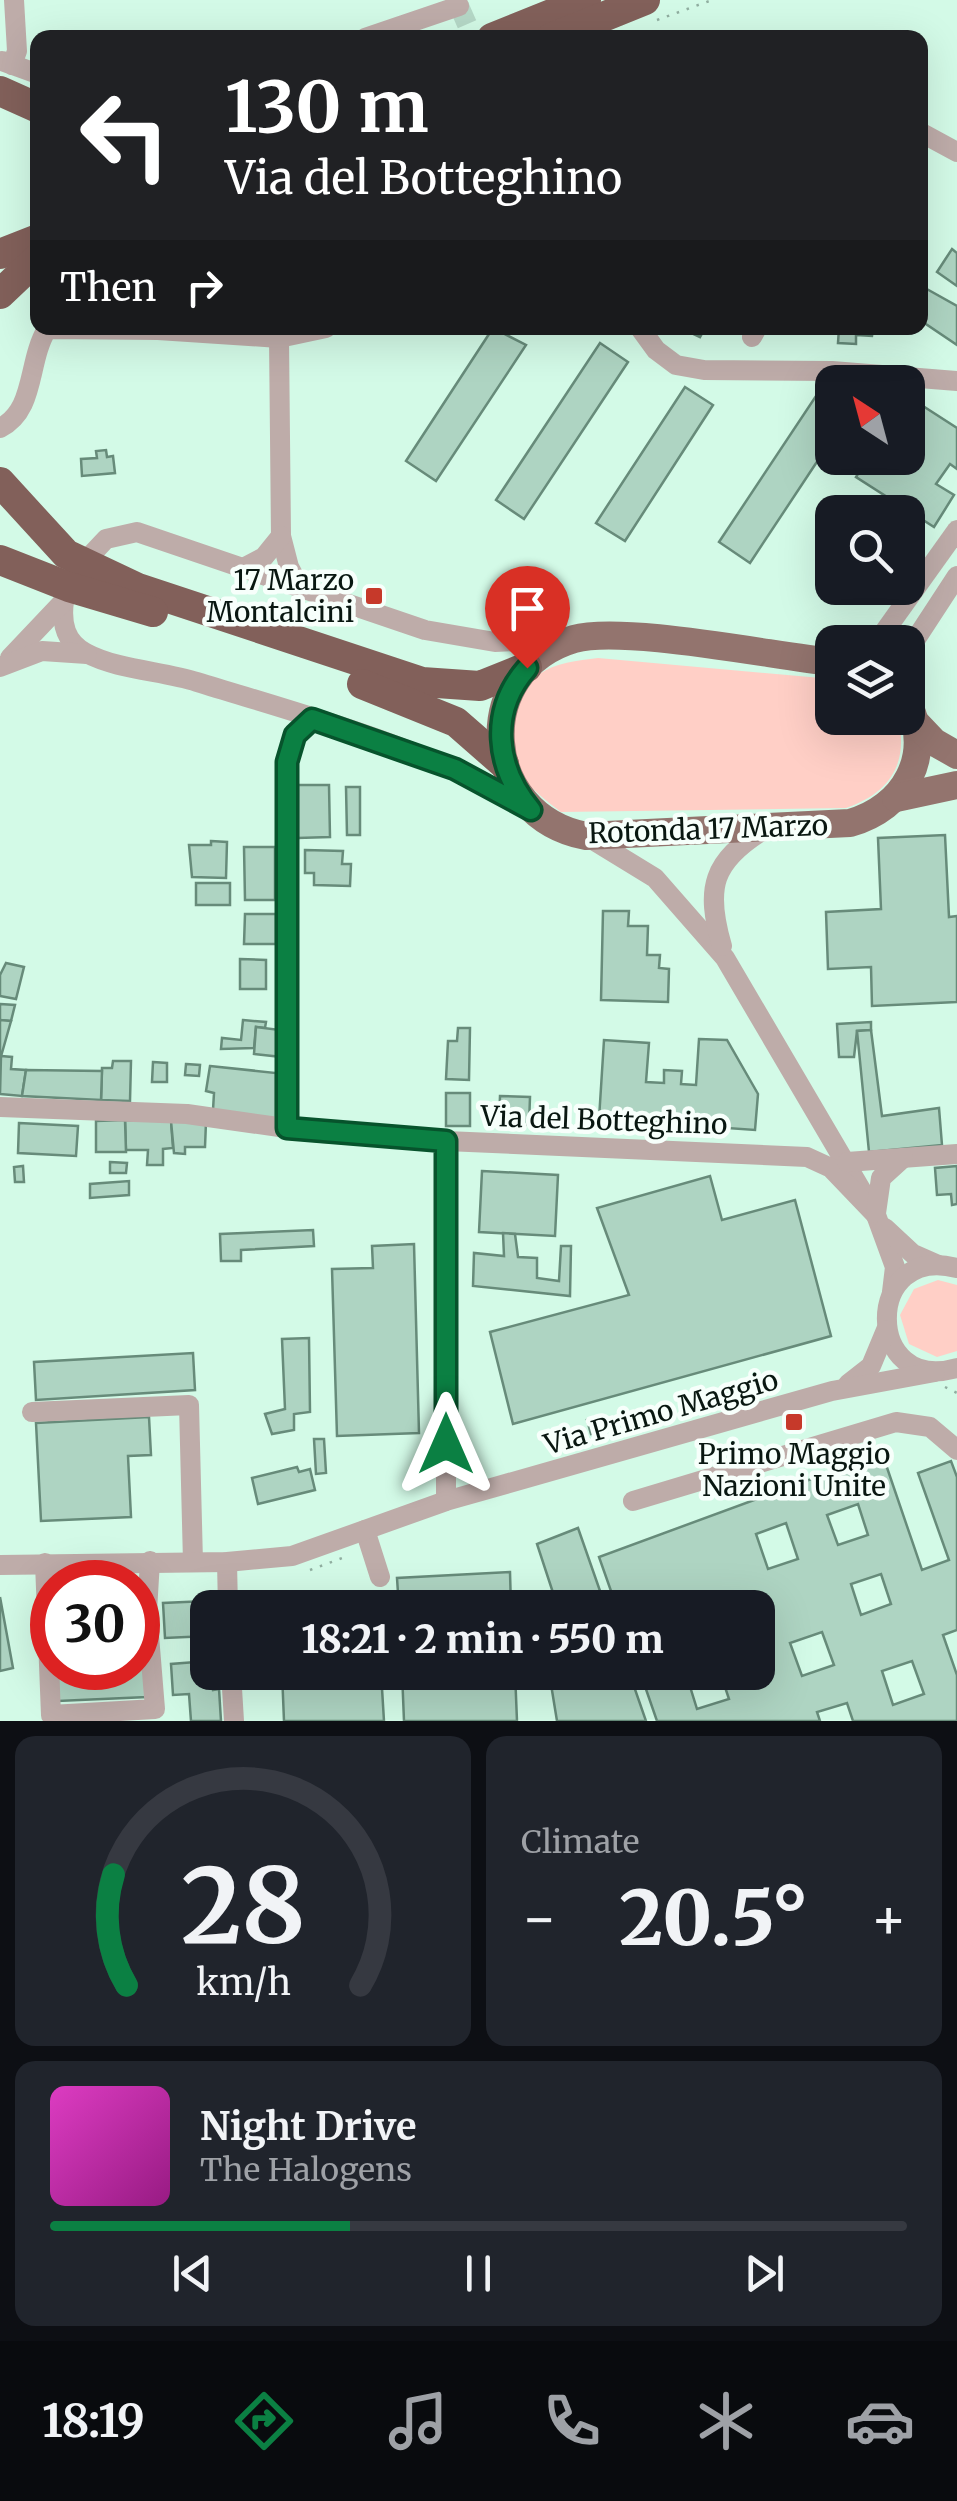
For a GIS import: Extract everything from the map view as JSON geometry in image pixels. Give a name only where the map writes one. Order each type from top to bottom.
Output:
[{"type":"highway","points":[[512,30],[586,0]]},
{"type":"highway","points":[[580,30],[650,11]]},
{"type":"highway","points":[[4,72],[30,100]]},
{"type":"highway","points":[[0,232],[30,220]]},
{"type":"highway","points":[[0,254],[30,242]]},
{"type":"highway","points":[[0,294],[30,266]]},
{"type":"highway","points":[[0,482],[66,554],[138,588]]},
{"type":"highway","points":[[0,544],[77,574],[138,588],[422,682],[480,686],[527,668]]},
{"type":"highway","points":[[0,560],[442,714],[473,733],[504,764]]},
{"type":"main road","points":[[531,810],[504,764],[500,738],[504,706],[527,668],[549,650],[580,638],[620,637],[815,660]]},
{"type":"main road","points":[[925,725],[957,755]]},
{"type":"main road","points":[[896,798],[914,769],[913,735]]},
{"type":"main road","name":"Rotonda 17 Marzo","points":[[531,810],[562,830],[586,836],[768,828],[850,823],[871,816],[896,798],[957,785]]},
{"type":"street","points":[[14,0],[17,52],[4,72],[30,74]]},
{"type":"street","points":[[386,30],[458,3]]},
{"type":"street","points":[[928,136],[957,152]]},
{"type":"street","points":[[0,428],[18,415],[24,405],[28,373],[44,335]]},
{"type":"street","points":[[234,335],[279,338],[293,335]]},
{"type":"street","points":[[645,335],[656,350],[676,365],[704,370],[832,371],[957,381]]},
{"type":"street","points":[[279,338],[281,536],[288,567],[300,588]]},
{"type":"street","points":[[890,625],[957,530]]},
{"type":"street","points":[[90,556],[106,539],[132,532],[457,638],[496,642],[580,638]]},
{"type":"street","points":[[242,568],[264,556],[281,536]]},
{"type":"street","points":[[925,625],[957,576]]},
{"type":"street","points":[[1,666],[64,601],[68,636],[89,655]]},
{"type":"street","points":[[1,666],[47,650],[89,655],[193,680],[455,769],[531,810]]},
{"type":"street","points":[[287,1128],[287,762],[295,735],[312,719]]},
{"type":"street","points":[[725,958],[712,906],[716,877],[733,852],[768,828]]},
{"type":"street","points":[[586,836],[655,878],[725,958],[877,1216],[895,1267],[885,1313],[886,1330],[902,1357],[949,1372]]},
{"type":"street","name":"Via del Botteghino","points":[[0,1107],[187,1114],[287,1128],[446,1141],[807,1156],[831,1168],[902,1246],[948,1267]]},
{"type":"street","points":[[446,1141],[446,1501]]},
{"type":"street","points":[[847,1162],[957,1154]]},
{"type":"street","points":[[877,1216],[880,1178],[903,1158]]},
{"type":"street","points":[[892,1292],[908,1274],[948,1267]]},
{"type":"street","name":"Via Primo Maggio","points":[[832,1391],[867,1370],[886,1330]]},
{"type":"street","name":"Via Primo Maggio","points":[[160,1561],[226,1562],[302,1554],[446,1501],[832,1391],[949,1372]]},
{"type":"street","points":[[32,1412],[189,1405],[193,1562]]},
{"type":"street","points":[[633,1501],[896,1422],[930,1427],[957,1450]]},
{"type":"street","points":[[366,1530],[380,1577]]},
{"type":"street","points":[[226,1562],[227,1590]]},
{"type":"street","name":"Via Primo Maggio","points":[[0,1564],[30,1563]]},
{"type":"street","points":[[51,1690],[52,1715],[155,1715],[152,1690]]},
{"type":"street","points":[[233,1690],[234,1721]]},
{"type":"path","points":[[650,11],[712,0]]},
{"type":"shaded area","points":[[598,658],[815,677],[815,735],[901,735],[898,762],[885,785],[846,808],[561,812],[517,768],[512,726],[518,702],[530,682],[545,671]]},
{"type":"shaded area","points":[[938,1280],[957,1285],[957,1351],[937,1357],[909,1344],[900,1315],[914,1289]]},
{"type":"building","points":[[952,249],[957,253],[957,286],[937,272]]},
{"type":"building","points":[[928,290],[957,306],[957,345],[928,325]]},
{"type":"building","points":[[488,335],[507,335],[526,345],[436,481],[406,461]]},
{"type":"building","points":[[839,335],[856,335],[856,344],[838,343]]},
{"type":"building","points":[[600,343],[628,362],[524,519],[496,500]]},
{"type":"building","points":[[685,387],[713,405],[625,541],[596,523]]},
{"type":"building","points":[[815,398],[815,465],[750,563],[719,542]]},
{"type":"building","points":[[925,407],[957,428],[957,469],[950,464],[936,484],[954,495],[934,527],[925,521],[925,495],[884,495],[856,477],[925,475]]},
{"type":"building","points":[[106,450],[107,457],[113,456],[115,473],[82,476],[81,459],[97,458],[96,451]]},
{"type":"building","points":[[298,785],[329,785],[330,837],[298,838]]},
{"type":"building","points":[[346,787],[360,787],[360,835],[347,835]]},
{"type":"building","points":[[945,835],[949,917],[957,916],[957,1002],[872,1006],[871,967],[828,969],[826,912],[881,909],[878,838]]},
{"type":"building","points":[[211,841],[227,842],[226,878],[192,877],[189,845],[211,845]]},
{"type":"building","points":[[244,847],[275,847],[275,900],[245,900]]},
{"type":"building","points":[[305,850],[343,851],[342,864],[351,864],[350,886],[314,885],[314,873],[305,873]]},
{"type":"building","points":[[196,883],[230,883],[230,905],[196,905]]},
{"type":"building","points":[[603,911],[629,911],[628,926],[648,926],[647,955],[660,955],[659,968],[669,969],[668,1002],[601,1000]]},
{"type":"building","points":[[245,914],[276,914],[276,944],[244,944]]},
{"type":"building","points":[[240,959],[266,960],[266,989],[240,989]]},
{"type":"building","points":[[6,963],[24,967],[16,999],[0,996],[0,975]]},
{"type":"building","points":[[0,1004],[15,1005],[11,1021],[0,1020]]},
{"type":"building","points":[[0,1020],[11,1021],[0,1060]]},
{"type":"building","points":[[243,1020],[266,1022],[265,1028],[256,1027],[254,1048],[221,1049],[222,1038],[241,1040]]},
{"type":"building","points":[[871,1022],[871,1030],[857,1031],[854,1057],[839,1057],[837,1024]]},
{"type":"building","points":[[256,1027],[280,1030],[282,1057],[254,1054]]},
{"type":"building","points":[[458,1028],[470,1028],[469,1080],[446,1079],[448,1041],[457,1041]]},
{"type":"building","points":[[871,1030],[882,1116],[939,1108],[942,1145],[869,1152],[857,1031]]},
{"type":"building","points":[[699,1039],[727,1040],[758,1094],[755,1130],[599,1119],[604,1040],[649,1043],[646,1082],[664,1083],[664,1070],[682,1071],[681,1084],[696,1085]]},
{"type":"building","points":[[1,1056],[12,1057],[11,1069],[26,1070],[22,1096],[0,1094]]},
{"type":"building","points":[[113,1061],[131,1061],[130,1101],[101,1100],[102,1068],[112,1068]]},
{"type":"building","points":[[153,1062],[167,1063],[167,1082],[152,1082]]},
{"type":"building","points":[[186,1064],[200,1065],[199,1076],[185,1075]]},
{"type":"building","points":[[210,1066],[276,1073],[276,1120],[213,1110],[214,1093],[206,1091]]},
{"type":"building","points":[[26,1070],[102,1071],[101,1100],[22,1096]]},
{"type":"building","points":[[446,1093],[470,1093],[470,1126],[446,1126]]},
{"type":"building","points":[[500,1096],[530,1097],[529,1125],[499,1124]]},
{"type":"building","points":[[125,1120],[171,1121],[173,1148],[163,1149],[163,1165],[147,1165],[148,1150],[126,1150]]},
{"type":"building","points":[[125,1120],[126,1152],[96,1152],[96,1121]]},
{"type":"building","points":[[171,1121],[206,1122],[205,1147],[185,1147],[185,1154],[174,1153]]},
{"type":"building","points":[[19,1123],[78,1126],[76,1156],[18,1153]]},
{"type":"building","points":[[110,1162],[127,1163],[126,1173],[110,1173]]},
{"type":"building","points":[[23,1166],[24,1182],[15,1182],[14,1167]]},
{"type":"building","points":[[957,1166],[957,1204],[952,1205],[951,1194],[937,1195],[935,1168]]},
{"type":"building","points":[[482,1171],[558,1175],[555,1236],[479,1232]]},
{"type":"building","points":[[710,1176],[722,1220],[795,1200],[831,1336],[513,1424],[490,1332],[629,1295],[597,1208]]},
{"type":"building","points":[[129,1181],[129,1195],[90,1198],[90,1184]]},
{"type":"building","points":[[313,1230],[314,1246],[241,1250],[241,1261],[221,1261],[220,1234]]},
{"type":"building","points":[[503,1233],[515,1234],[518,1257],[537,1258],[537,1278],[559,1281],[561,1246],[571,1246],[570,1296],[473,1286],[474,1253],[504,1256]]},
{"type":"building","points":[[414,1244],[419,1433],[337,1436],[332,1269],[373,1268],[372,1246]]},
{"type":"building","points":[[309,1338],[310,1412],[294,1414],[294,1430],[272,1434],[265,1414],[285,1409],[282,1339]]},
{"type":"building","points":[[193,1353],[195,1390],[36,1400],[34,1362]]},
{"type":"building","points":[[603,1416],[607,1430],[591,1434],[587,1420]]},
{"type":"building","points":[[149,1417],[151,1455],[128,1456],[131,1517],[41,1521],[36,1423]]},
{"type":"building","points":[[314,1439],[324,1439],[326,1473],[316,1474]]},
{"type":"building","points":[[882,1453],[922,1570],[949,1560],[918,1473],[951,1461],[957,1477],[957,1630],[943,1635],[957,1675],[957,1721],[853,1721],[847,1703],[817,1712],[820,1721],[657,1721],[646,1690],[691,1690],[697,1709],[729,1699],[726,1690],[775,1690],[775,1590],[611,1590],[599,1557]],"holes":[[[858,1504],[868,1535],[838,1545],[827,1515]],[[786,1523],[798,1559],[768,1569],[756,1534]],[[881,1574],[891,1604],[861,1615],[851,1584]],[[822,1632],[834,1665],[802,1676],[790,1643]],[[912,1661],[924,1694],[893,1705],[882,1671]]]},
{"type":"building","points":[[297,1467],[299,1472],[310,1469],[315,1490],[258,1504],[252,1478]]},
{"type":"building","points":[[578,1528],[600,1590],[552,1590],[537,1544]]},
{"type":"building","points":[[510,1572],[510,1590],[398,1590],[397,1578]]},
{"type":"building","points":[[0,1597],[13,1668],[0,1671]]},
{"type":"building","points":[[190,1602],[190,1637],[165,1638],[163,1603]]},
{"type":"building","points":[[190,1662],[190,1690],[219,1690],[221,1721],[191,1721],[189,1694],[173,1695],[171,1664]]},
{"type":"building","points":[[57,1690],[146,1690],[147,1697],[58,1701]]},
{"type":"building","points":[[283,1690],[382,1690],[384,1721],[284,1721]]},
{"type":"building","points":[[403,1690],[516,1690],[517,1721],[404,1721]]},
{"type":"building","points":[[552,1690],[635,1690],[646,1721],[557,1721]]},
{"type":"tunnel","points":[[459,6],[470,30]]},
{"type":"place","name":"17 Marzo Montalcini","points":[[374,596]]},
{"type":"place","name":"Primo Maggio Nazioni Unite","points":[[794,1422]]},
{"type":"route","points":[[446,1444],[446,1141],[287,1128],[287,762],[295,735],[312,719],[455,769],[531,810],[507,772],[500,738],[507,698],[527,668]]}]
